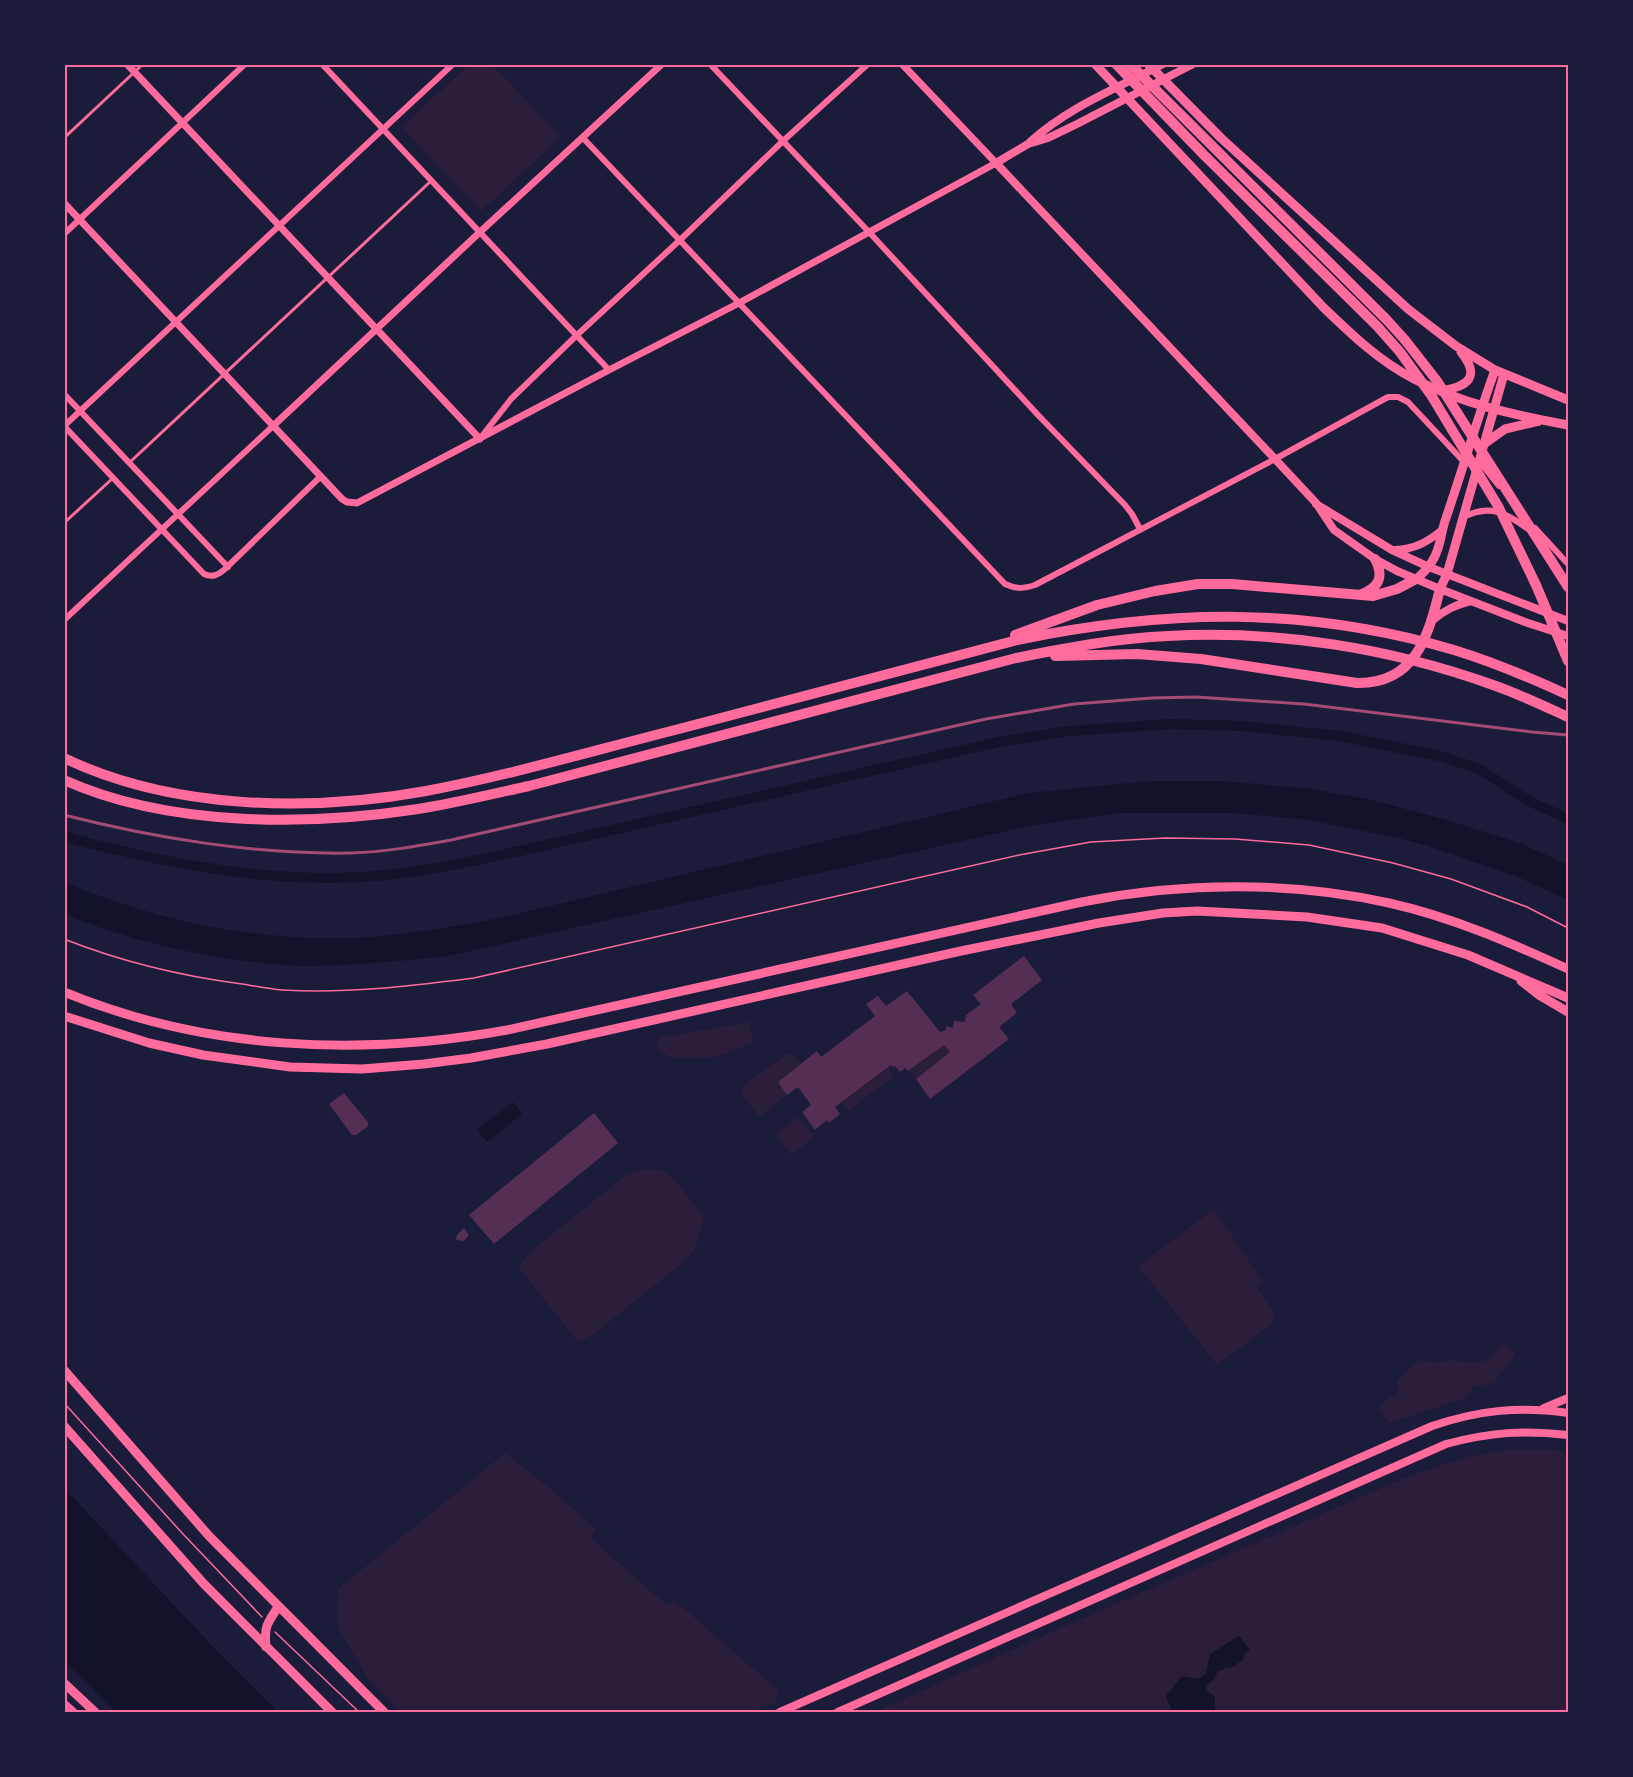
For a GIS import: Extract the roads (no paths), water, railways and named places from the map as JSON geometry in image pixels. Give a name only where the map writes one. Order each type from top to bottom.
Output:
[{"type":"highway","points":[[1116,64],[1204,155],[1377,326],[1400,352],[1431,395],[1498,506],[1569,661]]},
{"type":"highway","points":[[1130,64],[1405,340],[1437,381],[1569,587]]},
{"type":"highway","points":[[1358,596],[1375,587],[1381,569],[1376,559]]},
{"type":"highway","points":[[973,652],[1097,605],[1155,591],[1198,584],[1232,584],[1373,596],[1397,590],[1416,579]]},
{"type":"highway","points":[[1016,658],[1137,654],[1201,659],[1357,683],[1373,683],[1400,672],[1421,648],[1432,620],[1440,589]]},
{"type":"highway","points":[[64,758],[106,776],[138,785],[179,794],[237,801],[334,801],[424,791],[481,779],[1052,633],[1165,619],[1258,616],[1296,618],[1368,629],[1456,651],[1495,664],[1569,695]]},
{"type":"highway","points":[[64,780],[92,791],[164,810],[231,817],[339,818],[418,809],[468,800],[1016,658],[1091,644],[1167,636],[1202,635],[1282,639],[1363,649],[1398,656],[1474,679],[1569,717]]},
{"type":"main road","points":[[1095,64],[1345,329],[1389,364],[1439,391],[1482,406],[1569,425]]},
{"type":"main road","points":[[1148,64],[1221,138],[1408,309],[1456,346],[1500,372],[1569,400]]},
{"type":"main road","points":[[1163,64],[1070,112],[1046,128],[1028,144],[996,163],[1316,503],[1334,530],[1376,559],[1416,579],[1569,636]]},
{"type":"main road","points":[[1028,144],[1048,138],[1077,124],[1193,64]]},
{"type":"main road","points":[[1439,391],[1459,388],[1466,384],[1470,377],[1471,369],[1467,360],[1456,346]]},
{"type":"main road","points":[[1416,579],[1429,567],[1436,556],[1441,531],[1482,406],[1500,372]]},
{"type":"main road","points":[[1440,589],[1494,410],[1500,372]]},
{"type":"main road","points":[[1439,391],[1457,405],[1465,416],[1471,439]]},
{"type":"main road","points":[[1484,444],[1505,429],[1542,420]]},
{"type":"main road","points":[[1316,503],[1392,550],[1446,574],[1569,621]]},
{"type":"main road","points":[[1392,550],[1411,549],[1441,531]]},
{"type":"main road","points":[[1432,620],[1456,604],[1471,601]]},
{"type":"main road","points":[[64,992],[174,1027],[227,1037],[334,1046],[424,1042],[467,1038],[507,1030],[1082,902],[1127,893],[1197,887],[1295,890],[1345,895],[1390,903],[1478,930],[1569,969]]},
{"type":"main road","points":[[64,1016],[149,1043],[203,1055],[290,1067],[362,1069],[424,1064],[547,1044],[962,951],[1099,923],[1163,913],[1197,911],[1307,917],[1382,928],[1468,955],[1569,998]]},
{"type":"main road","points":[[1509,972],[1539,995],[1569,1012]]},
{"type":"main road","points":[[64,1370],[209,1536],[384,1713]]},
{"type":"main road","points":[[1542,1409],[1569,1398]]},
{"type":"main road","points":[[780,1713],[1432,1426],[1459,1416],[1485,1411],[1542,1409],[1569,1413]]},
{"type":"main road","points":[[64,1426],[204,1584],[332,1713]]},
{"type":"main road","points":[[838,1713],[1446,1444],[1473,1436],[1503,1432],[1534,1431],[1569,1435]]},
{"type":"main road","points":[[266,1647],[264,1631],[278,1606]]},
{"type":"main road","points":[[64,1683],[95,1713]]},
{"type":"main road","points":[[64,1704],[73,1713]]},
{"type":"street","points":[[127,64],[480,439]]},
{"type":"street","points":[[64,234],[245,64]]},
{"type":"street","points":[[322,64],[609,369]]},
{"type":"street","points":[[321,476],[228,567],[214,576],[208,576],[161,530],[64,426],[453,64]]},
{"type":"street","points":[[66,616],[662,64]]},
{"type":"street","points":[[710,64],[1024,401],[1125,505],[1140,529]]},
{"type":"street","points":[[480,439],[511,399],[577,335],[868,64]]},
{"type":"street","points":[[64,203],[342,499],[352,504],[361,502],[609,369],[739,303],[996,163],[902,64]]},
{"type":"street","points":[[583,138],[1005,584],[1014,588],[1023,589],[1035,585],[1388,398],[1398,397],[1408,402],[1465,463]]},
{"type":"street","points":[[64,394],[228,567]]},
{"type":"street","points":[[1479,461],[1569,564]]},
{"type":"street","points":[[1462,518],[1482,510],[1507,515],[1553,548]]},
{"type":"lane","points":[[64,138],[143,64]]},
{"type":"lane","points":[[129,463],[432,180]]},
{"type":"lane","points":[[64,523],[113,478]]},
{"type":"waterway","points":[[64,836],[155,858],[222,870],[327,878],[394,874],[439,868],[511,853],[998,742],[1069,731],[1171,724],[1242,726],[1340,736],[1444,757],[1479,769],[1529,801],[1568,819]]},
{"type":"railway","points":[[64,815],[170,838],[243,848],[316,853],[376,851],[451,840],[986,719],[1074,704],[1152,698],[1196,697],[1304,704],[1568,735]]}]
